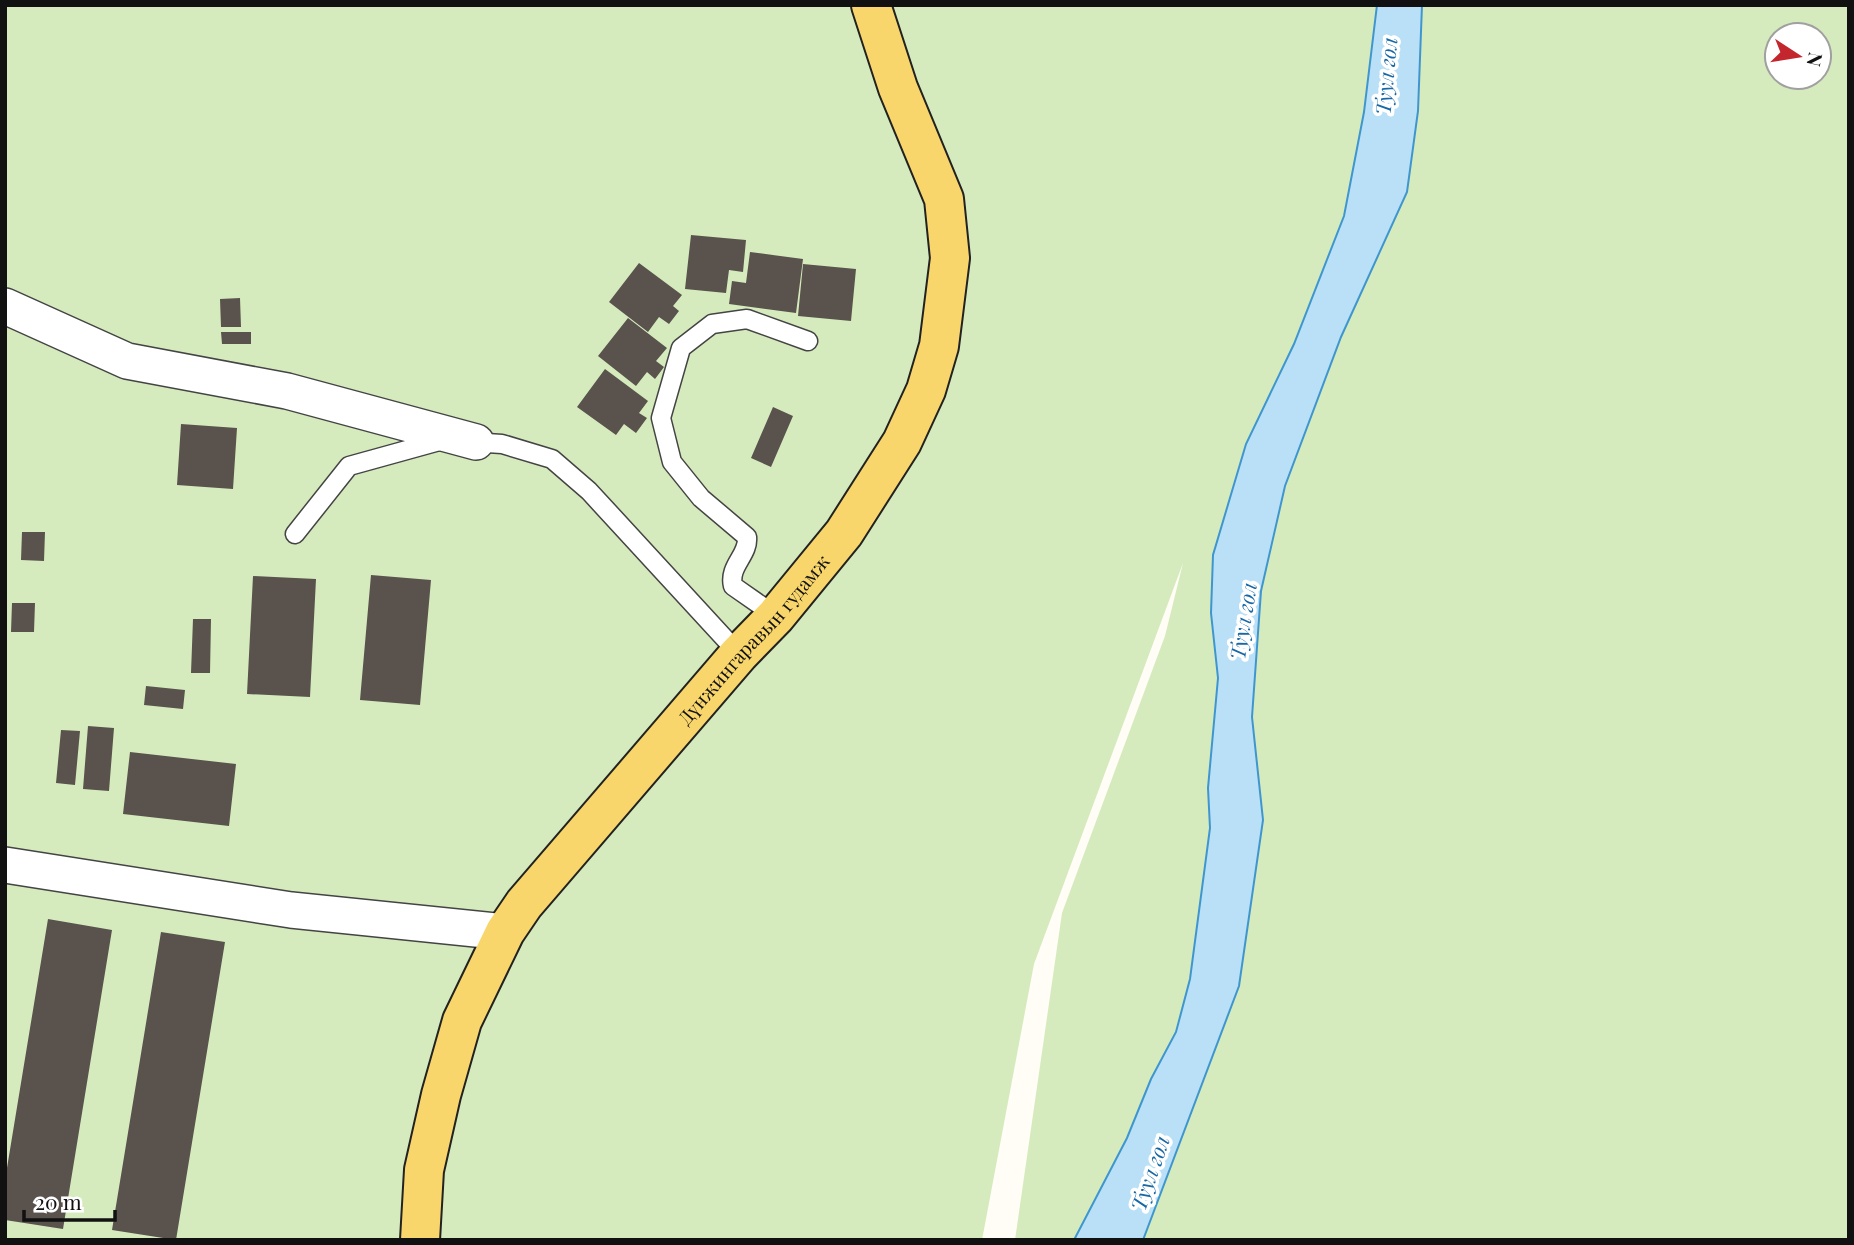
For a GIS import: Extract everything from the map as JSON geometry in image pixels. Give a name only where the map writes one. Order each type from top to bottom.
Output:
[{"type":"main road","name":"Дүнжингаравын гудамж","points":[[420,1240],[424,1170],[461,1021],[505,932],[524,904],[738,654],[776,617],[844,533],[902,442],[926,390],[939,346],[946,303],[950,258],[944,199],[898,88],[871,5]]},
{"type":"street","points":[[5,306],[127,361],[287,391],[476,442]]},
{"type":"street","points":[[5,865],[291,910],[505,932]]},
{"type":"lane","points":[[776,617],[733,586],[732,572],[748,542],[747,537],[701,498],[672,462],[661,418],[681,348],[712,324],[747,319],[808,341]]},
{"type":"lane","points":[[295,534],[349,466],[441,440],[502,444],[552,459],[589,491],[738,654]]},
{"type":"green space","points":[[5,5],[1849,5],[1849,1240],[1015,1240],[1062,913],[1165,636],[1183,563],[1034,964],[982,1240],[5,1240]]},
{"type":"water","name":"Туул гол","points":[[1377,5],[1422,5],[1418,111],[1407,192],[1341,337],[1285,486],[1261,591],[1252,717],[1263,820],[1239,986],[1143,1240],[1074,1240],[1127,1138],[1151,1079],[1176,1032],[1190,979],[1210,828],[1208,788],[1218,678],[1211,613],[1213,555],[1246,444],[1294,344],[1344,216],[1364,112]]},
{"type":"building","points":[[691,235],[746,240],[743,272],[729,270],[726,293],[685,289]]},
{"type":"building","points":[[750,252],[803,259],[796,313],[729,304],[732,281],[746,283]]},
{"type":"building","points":[[639,263],[682,295],[673,306],[679,311],[669,324],[659,317],[648,332],[609,302]]},
{"type":"building","points":[[803,264],[856,269],[851,321],[798,316]]},
{"type":"building","points":[[240,298],[241,327],[221,327],[220,299]]},
{"type":"building","points":[[628,318],[667,348],[656,361],[664,367],[655,379],[647,372],[636,386],[598,356]]},
{"type":"building","points":[[221,332],[251,332],[251,344],[222,344]]},
{"type":"building","points":[[605,369],[648,401],[639,413],[647,418],[636,433],[624,424],[616,435],[577,407]]},
{"type":"building","points":[[773,407],[793,416],[771,467],[751,458]]},
{"type":"building","points":[[181,424],[237,428],[233,489],[177,485]]},
{"type":"building","points":[[22,532],[45,532],[44,561],[21,560]]},
{"type":"building","points":[[371,575],[431,580],[420,705],[360,700]]},
{"type":"building","points":[[253,576],[316,579],[310,697],[247,694]]},
{"type":"building","points":[[12,603],[35,603],[34,632],[11,632]]},
{"type":"building","points":[[193,619],[211,619],[210,673],[191,673]]},
{"type":"building","points":[[146,686],[185,690],[183,709],[144,705]]},
{"type":"building","points":[[88,726],[114,728],[109,791],[83,789]]},
{"type":"building","points":[[61,730],[80,731],[75,785],[56,783]]},
{"type":"building","points":[[130,752],[236,764],[229,826],[123,814]]},
{"type":"building","points":[[48,919],[112,930],[63,1229],[5,1220],[5,1180]]},
{"type":"building","points":[[161,932],[225,942],[176,1240],[112,1230]]}]
